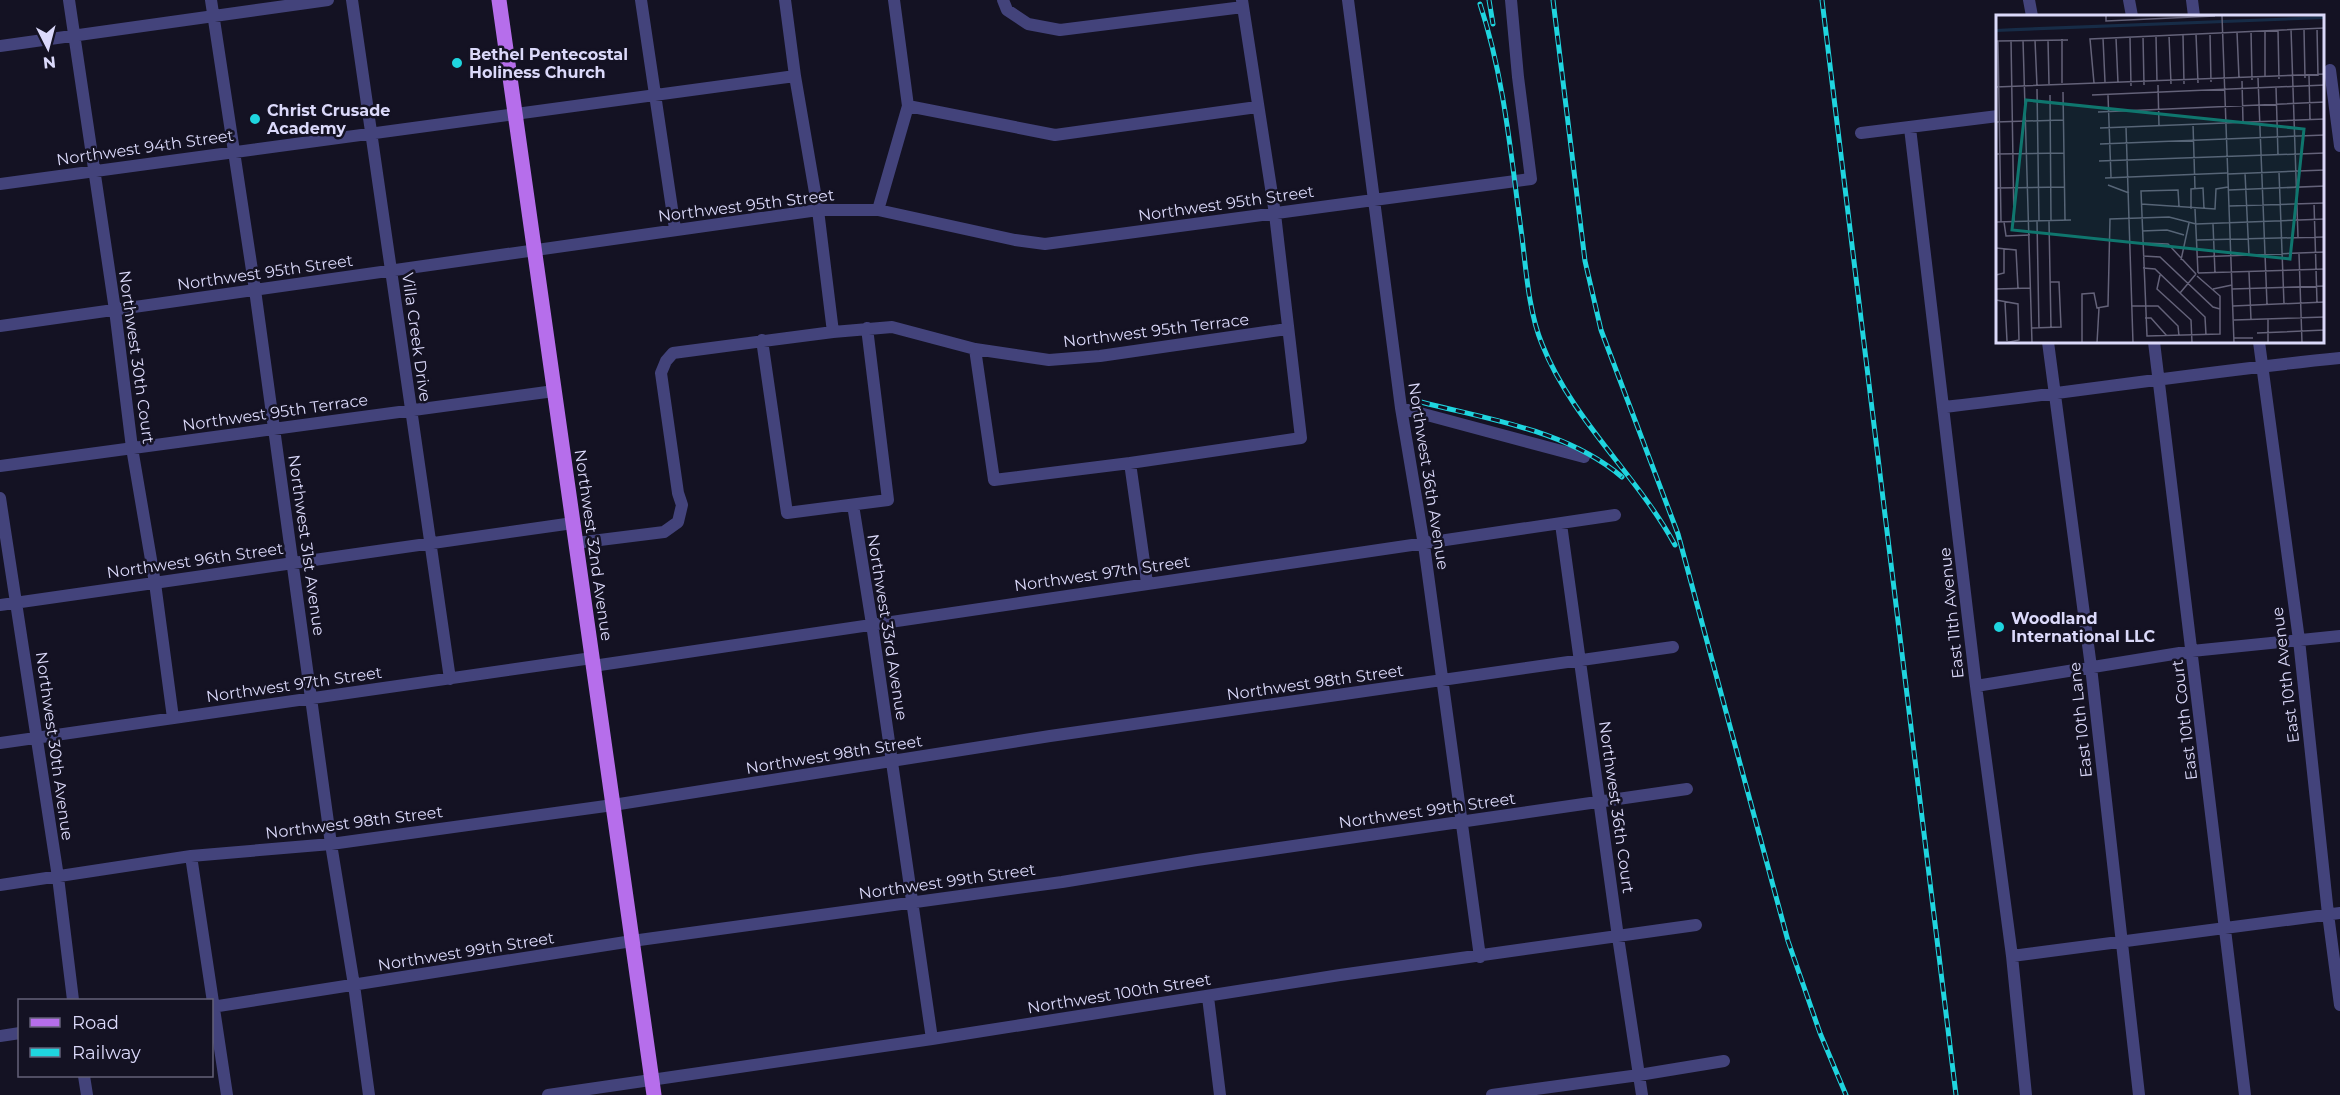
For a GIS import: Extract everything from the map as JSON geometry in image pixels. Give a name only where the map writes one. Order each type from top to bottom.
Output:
[{"type":"main road","name":"Northwest 32nd Avenue","points":[[499,0],[654,1095]]},
{"type":"street","name":"Northwest 30th Court","points":[[69,0],[115,310],[132,448],[155,583],[173,718]]},
{"type":"street","name":"Northwest 31st Avenue","points":[[211,0],[255,290],[331,844],[369,1095]]},
{"type":"street","points":[[0,46],[328,0]]},
{"type":"street","name":"Villa Creek Drive","points":[[352,0],[450,679]]},
{"type":"street","points":[[641,0],[675,229]]},
{"type":"street","points":[[785,0],[818,210],[833,332]]},
{"type":"street","points":[[878,210],[908,106],[894,0]]},
{"type":"street","points":[[975,349],[994,480],[1301,438],[1275,214],[1242,4],[1060,30],[1028,24],[1007,10],[1003,0]]},
{"type":"street","name":"Northwest 36th Avenue","points":[[1348,0],[1376,198],[1401,408],[1424,545],[1480,957]]},
{"type":"street","name":"Northwest 95th Street","points":[[0,326],[818,210],[878,210],[1015,240],[1045,244],[1531,179],[1511,0]]},
{"type":"street","points":[[2030,0],[2032,15]]},
{"type":"street","points":[[2130,0],[2132,15]]},
{"type":"street","points":[[2192,0],[2194,15]]},
{"type":"street","points":[[2331,70],[2340,146]]},
{"type":"street","name":"Northwest 94th Street","points":[[0,184],[795,75]]},
{"type":"street","points":[[908,106],[1055,135],[1257,108]]},
{"type":"street","points":[[1861,133],[1996,116]]},
{"type":"street","name":"East 11th Avenue","points":[[1910,128],[1976,686],[2012,956],[2026,1095]]},
{"type":"street","name":"Northwest 95th Terrace","points":[[576,543],[664,532],[678,522],[682,505],[678,493],[660,373],[673,353],[762,340],[892,327],[975,349],[1049,360],[1100,356],[1287,329]]},
{"type":"street","points":[[762,340],[786,513],[888,500],[867,328]]},
{"type":"street","name":"East 10th Lane","points":[[2048,344],[2091,667],[2139,1095]]},
{"type":"street","name":"East 10th Court","points":[[2154,344],[2245,1095]]},
{"type":"street","name":"East 10th Avenue","points":[[2259,344],[2334,914],[2340,1005]]},
{"type":"street","points":[[1944,407],[2262,365],[2340,358]]},
{"type":"street","name":"Northwest 95th Terrace","points":[[0,466],[554,390]]},
{"type":"street","points":[[1401,408],[1584,457]]},
{"type":"street","points":[[1130,463],[1147,583]]},
{"type":"street","name":"Northwest 30th Avenue","points":[[0,498],[58,878],[74,999]]},
{"type":"street","name":"Northwest 33rd Avenue","points":[[853,505],[932,1039]]},
{"type":"street","name":"Northwest 97th Street","points":[[0,743],[450,679],[872,624],[1424,545],[1615,515]]},
{"type":"street","name":"Northwest 96th Street","points":[[0,605],[573,523]]},
{"type":"street","name":"Northwest 36th Court","points":[[1561,524],[1642,1095]]},
{"type":"street","points":[[1976,686],[2192,651],[2340,636]]},
{"type":"street","name":"Northwest 98th Street","points":[[0,885],[191,856],[331,844],[613,805],[1050,736],[1673,647]]},
{"type":"street","name":"Northwest 99th Street","points":[[213,1007],[632,941],[1062,882],[1197,860],[1687,789]]},
{"type":"street","points":[[191,856],[212,999]]},
{"type":"street","points":[[2012,956],[2334,914]]},
{"type":"street","name":"Northwest 100th Street","points":[[548,1095],[932,1039],[1341,975],[1696,925]]},
{"type":"street","points":[[1208,997],[1220,1095]]},
{"type":"street","points":[[213,1007],[227,1095]]},
{"type":"street","points":[[0,1036],[18,1033]]},
{"type":"street","points":[[1491,1095],[1724,1061]]},
{"type":"street","points":[[84,1077],[87,1095]]},
{"type":"railway","points":[[1489,0],[1493,24]]},
{"type":"railway","points":[[1553,0],[1585,261],[1601,330],[1678,534],[1788,941],[1820,1033],[1846,1095]]},
{"type":"railway","points":[[1822,0],[1956,1095]]},
{"type":"railway","points":[[1480,4],[1496,61],[1529,291],[1534,319],[1542,344],[1570,398],[1660,519],[1675,545]]},
{"type":"railway","points":[[1421,402],[1500,421],[1552,437],[1600,461],[1622,477]]},
{"type":"place","name":"Bethel Pentecostal Holiness Church","points":[[457,63]]},
{"type":"place","name":"Christ Crusade Academy","points":[[255,119]]},
{"type":"place","name":"Woodland International LLC","points":[[1999,627]]}]
